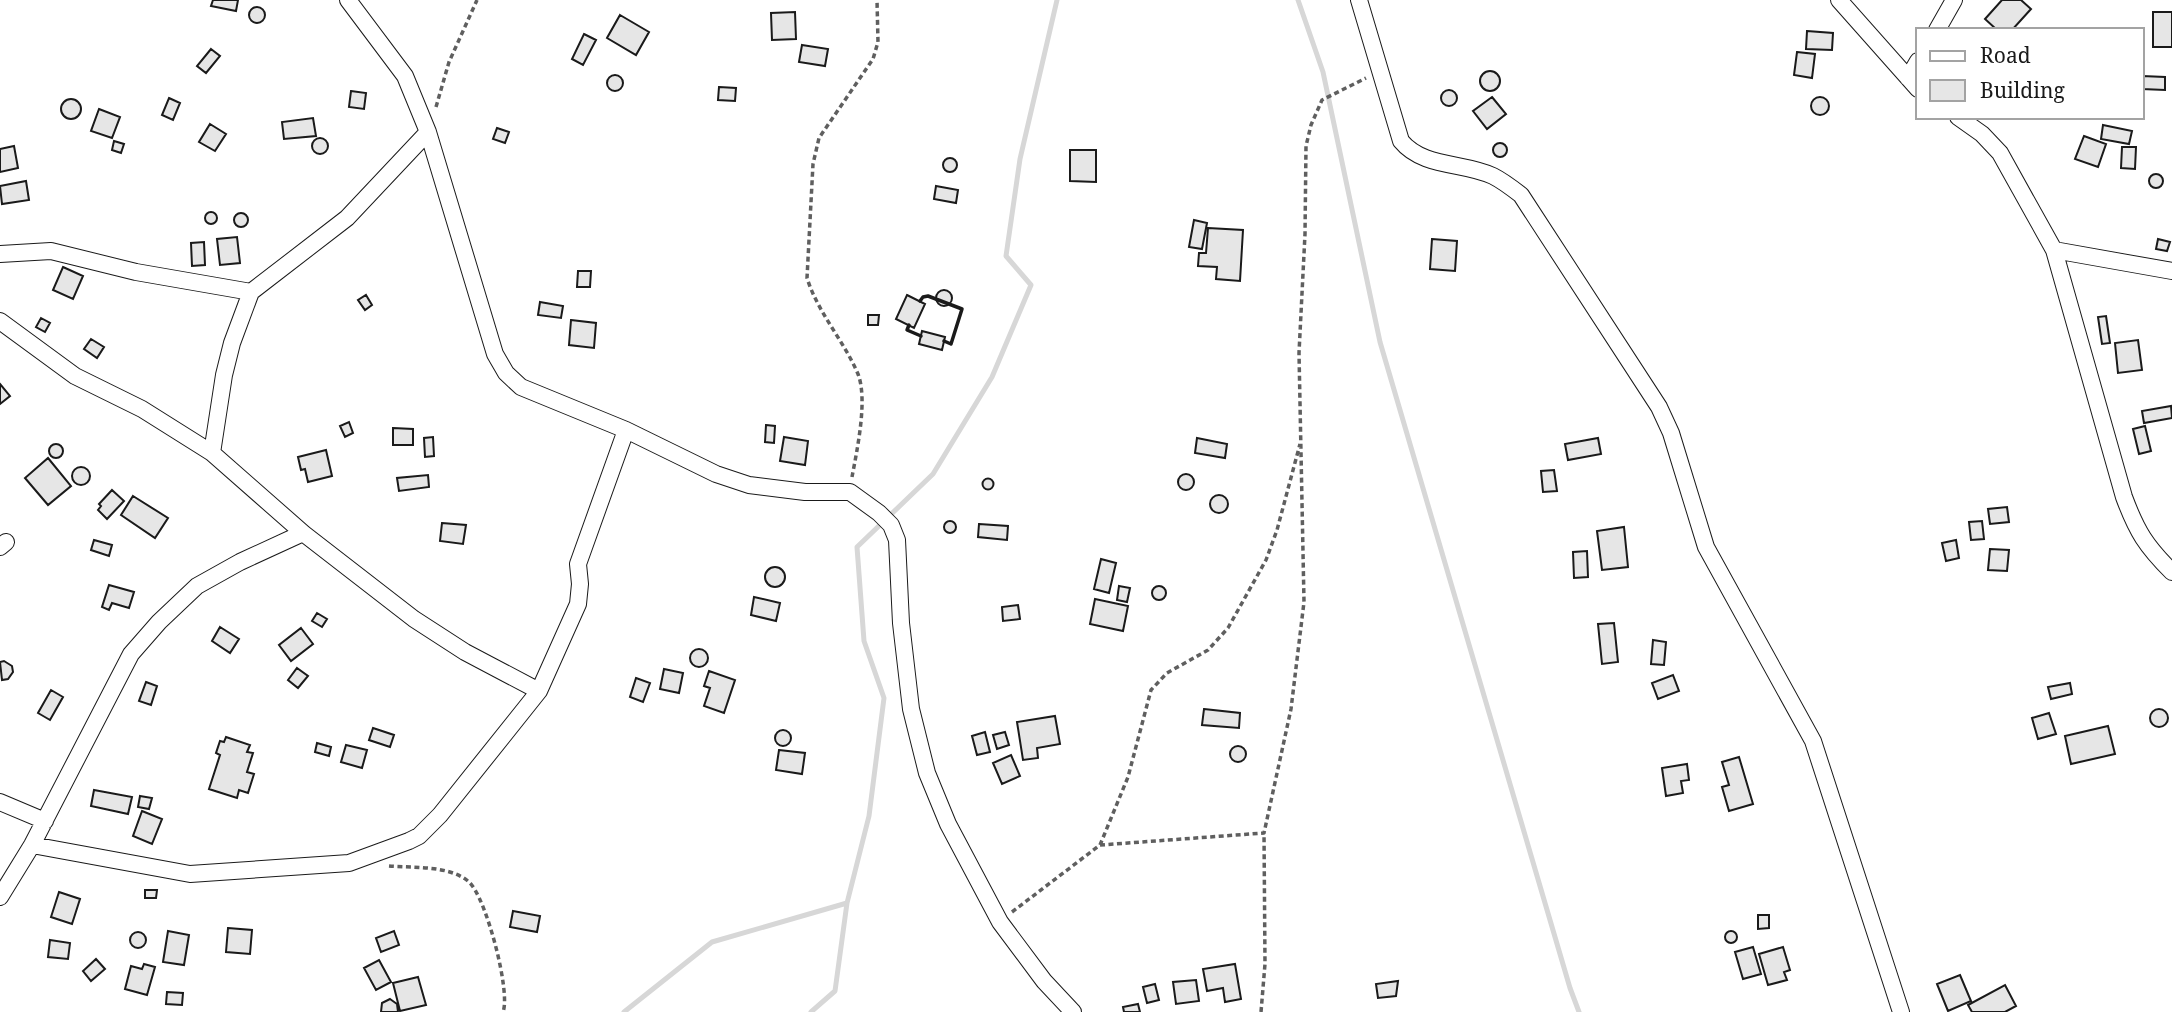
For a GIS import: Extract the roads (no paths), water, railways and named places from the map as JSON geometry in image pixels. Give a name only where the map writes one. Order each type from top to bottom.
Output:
[{"type":"street","points":[[348,0],[405,76],[428,132],[495,354],[506,373],[521,387],[626,430],[716,474],[748,485],[805,492],[850,492],[891,525],[897,540],[901,623],[911,709],[927,774],[948,824],[1000,922],[1044,981],[1073,1012]]},
{"type":"street","points":[[1360,0],[1401,141],[1410,152],[1491,175],[1521,195],[1659,407],[1671,433],[1706,547],[1813,741],[1901,1012]]},
{"type":"street","points":[[1839,0],[1913,83]]},
{"type":"street","points":[[1938,28],[1954,0]]},
{"type":"street","points":[[1961,119],[1982,134],[2000,153],[2054,250],[2128,508],[2136,528],[2172,572]]},
{"type":"street","points":[[212,453],[232,343],[251,292],[347,218],[428,132]]},
{"type":"street","points":[[2054,250],[2172,271]]},
{"type":"street","points":[[0,254],[51,251],[136,272],[251,292]]},
{"type":"street","points":[[0,321],[75,376],[142,409],[212,453],[303,533],[414,619],[465,652],[539,691]]},
{"type":"street","points":[[33,845],[190,874],[349,863],[409,841],[428,828],[539,691],[578,604],[578,564],[626,430]]},
{"type":"street","points":[[0,897],[33,845],[131,654],[159,622],[197,586],[240,562],[303,533]]},
{"type":"street","points":[[0,802],[45,821]]},
{"type":"waterway","points":[[811,1012],[835,991],[847,903],[869,816],[884,698],[864,641],[857,547],[933,474],[992,377],[1031,285],[1006,256],[1020,159],[1057,0]]},
{"type":"waterway","points":[[1298,0],[1323,72],[1380,342],[1579,1012]]},
{"type":"waterway","points":[[624,1012],[712,942],[847,903]]}]
